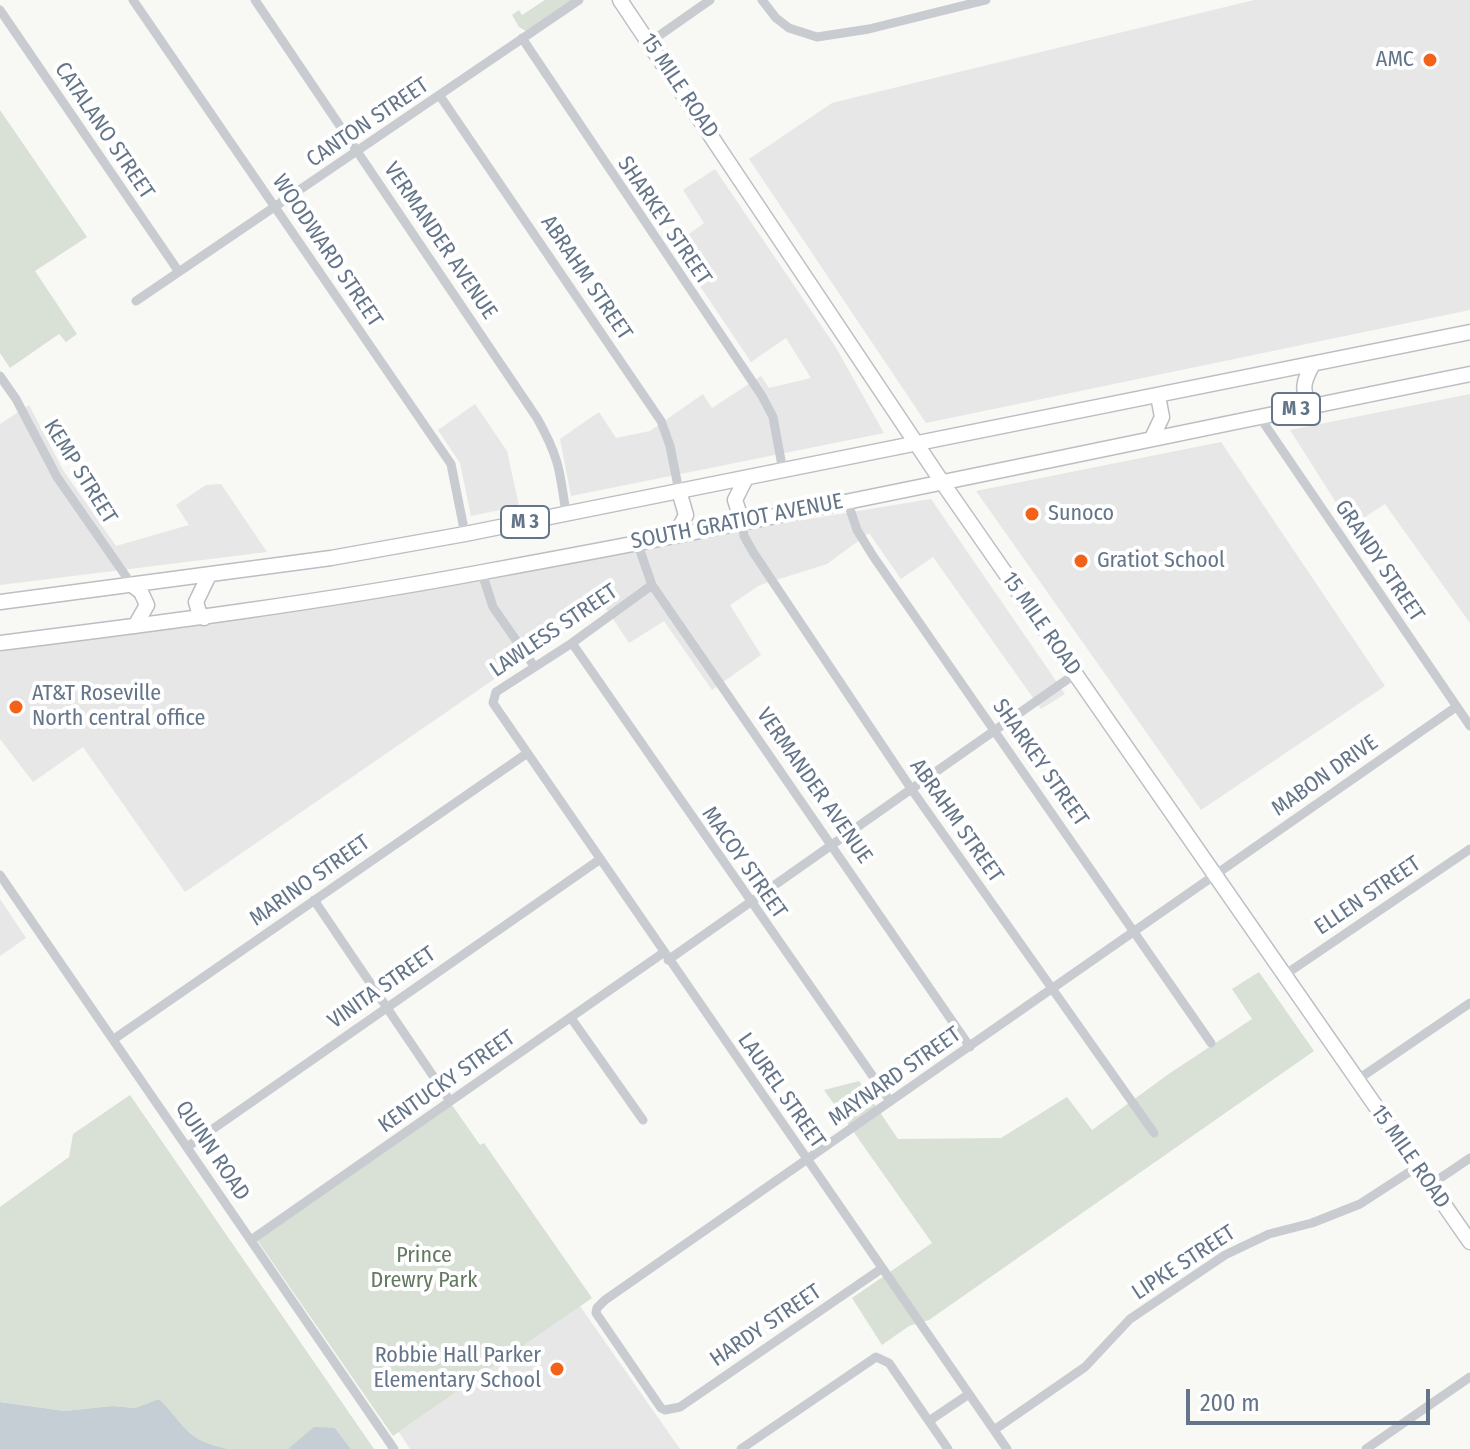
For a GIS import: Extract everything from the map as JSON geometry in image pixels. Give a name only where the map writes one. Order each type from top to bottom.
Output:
[{"type":"main road","name":"15 MILE ROAD","points":[[620,0],[942,482],[1470,1242]]},
{"type":"main road","name":"SOUTH GRATIOT AVENUE","points":[[0,602],[331,558],[465,534],[1470,332]]},
{"type":"main road","points":[[1311,406],[1303,386],[1313,364]]},
{"type":"main road","name":"SOUTH GRATIOT AVENUE","points":[[0,643],[204,618],[482,573],[1470,374]]},
{"type":"main road","points":[[1152,438],[1161,424],[1158,396]]},
{"type":"main road","points":[[742,521],[735,500],[746,478]]},
{"type":"main road","points":[[676,534],[686,515],[679,491]]},
{"type":"main road","points":[[204,618],[196,602],[209,575]]},
{"type":"main road","points":[[132,585],[141,592],[147,605],[135,626]]},
{"type":"street","name":"WOODWARD STREET","points":[[133,0],[451,464],[465,534]]},
{"type":"street","name":"VERMANDER AVENUE","points":[[255,0],[537,418],[555,451],[566,514]]},
{"type":"street","name":"CANTON STREET","points":[[136,301],[579,0]]},
{"type":"street","points":[[650,42],[710,0]]},
{"type":"street","points":[[762,0],[776,18],[789,28],[817,37],[869,29],[986,0]]},
{"type":"street","name":"CATALANO STREET","points":[[0,10],[179,272]]},
{"type":"street","name":"SHARKEY STREET","points":[[522,38],[762,396],[776,428],[783,471]]},
{"type":"street","name":"ABRAHM STREET","points":[[440,96],[661,421],[670,446],[679,491]]},
{"type":"street","name":"KEMP STREET","points":[[0,376],[16,399],[57,477],[132,585]]},
{"type":"street","name":"GRANDY STREET","points":[[1259,416],[1470,726]]},
{"type":"street","name":"SHARKEY STREET","points":[[847,500],[864,542],[1211,1043]]},
{"type":"street","name":"ABRAHM STREET","points":[[742,521],[744,536],[759,562],[912,790],[1154,1133]]},
{"type":"street","name":"VERMANDER AVENUE","points":[[637,542],[652,585],[970,1047]]},
{"type":"street","points":[[482,573],[493,607],[534,666]]},
{"type":"street","name":"LAWLESS STREET","points":[[526,754],[496,710],[493,698],[496,692],[572,643],[652,585]]},
{"type":"street","name":"MACOY STREET","points":[[572,643],[890,1101]]},
{"type":"street","name":"KENTUCKY STREET","points":[[251,1240],[571,1018],[750,903],[1075,674]]},
{"type":"street","name":"MABON DRIVE","points":[[1215,875],[1456,707]]},
{"type":"street","name":"LAUREL STREET","points":[[526,754],[1007,1449]]},
{"type":"street","name":"MARINO STREET","points":[[114,1039],[526,754]]},
{"type":"street","name":"ELLEN STREET","points":[[1286,974],[1470,849]]},
{"type":"street","name":"VINITA STREET","points":[[187,1147],[599,860]]},
{"type":"street","name":"QUINN ROAD","points":[[0,875],[394,1449]]},
{"type":"street","name":"MAYNARD STREET","points":[[669,1410],[661,1408],[599,1319],[597,1308],[605,1300],[1215,875]]},
{"type":"street","points":[[314,900],[450,1101]]},
{"type":"street","points":[[1357,1080],[1470,1003]]},
{"type":"street","points":[[571,1018],[643,1120]]},
{"type":"street","points":[[1430,1185],[1470,1158]]},
{"type":"street","name":"LIPKE STREET","points":[[994,1430],[1085,1367],[1130,1319],[1225,1255],[1269,1234],[1312,1223],[1360,1204],[1417,1167]]},
{"type":"street","name":"HARDY STREET","points":[[669,1410],[680,1407],[881,1269]]},
{"type":"street","points":[[741,1449],[876,1357],[889,1363],[948,1449]]},
{"type":"street","points":[[1366,1449],[1470,1377]]},
{"type":"street","points":[[929,1421],[969,1394]]},
{"type":"shaded area","points":[[1254,0],[1470,0],[1470,310],[926,423],[749,159],[832,103]]},
{"type":"shaded area","points":[[715,169],[835,346],[884,433],[571,496],[560,439],[599,412],[616,438],[650,431],[703,394],[712,408],[761,376],[769,388],[811,378],[786,338],[751,362],[673,246],[704,223],[683,190]]},
{"type":"shaded area","points":[[1470,394],[1470,623],[1385,504],[1351,526],[1290,430]]},
{"type":"shaded area","points":[[475,404],[507,451],[519,506],[471,516],[460,463],[438,430]]},
{"type":"shaded area","points":[[29,405],[63,470],[116,546],[189,525],[176,505],[206,485],[221,484],[267,552],[0,585],[0,424]]},
{"type":"shaded area","points":[[1221,442],[1385,686],[1201,810],[976,491]]},
{"type":"shaded area","points":[[931,499],[1065,694],[1041,709],[933,557],[901,579],[869,533],[827,564],[760,585],[730,605],[761,655],[712,690],[664,621],[629,643],[605,607],[522,660],[185,892],[83,747],[33,782],[0,739],[0,652]]},
{"type":"shaded area","points":[[0,899],[26,938],[0,956]]},
{"type":"shaded area","name":"Robbie Hall Parker Elementary School","points":[[580,1306],[680,1449],[410,1449],[399,1432]]},
{"type":"shaded area","points":[[159,1399],[194,1437],[228,1449],[0,1449],[0,1402],[65,1411],[112,1406],[135,1408]]},
{"type":"shaded area","points":[[314,1427],[335,1428],[351,1449],[288,1449]]},
{"type":"green space","points":[[545,0],[572,0],[526,31],[519,27],[512,15],[519,10],[522,15]]},
{"type":"green space","points":[[0,110],[87,237],[35,271],[77,334],[66,342],[59,334],[10,368],[0,353]]},
{"type":"green space","points":[[1259,972],[1314,1051],[929,1320],[909,1326],[882,1345],[852,1298],[932,1243],[824,1090],[859,1081],[898,1139],[1001,1138],[1067,1097],[1092,1130],[1252,1019],[1232,989]]},
{"type":"green space","points":[[130,1095],[374,1449],[351,1449],[335,1428],[288,1449],[211,1446],[188,1434],[159,1399],[135,1408],[112,1406],[65,1411],[0,1402],[0,1207],[69,1157],[73,1134]]},
{"type":"green space","name":"Prince Drewry Park","points":[[452,1105],[480,1145],[484,1143],[592,1298],[393,1436],[257,1240]]},
{"type":"place","name":"AMC","points":[[1430,60]]},
{"type":"place","name":"Sunoco","points":[[1032,514]]},
{"type":"place","name":"Gratiot School","points":[[1081,561]]},
{"type":"place","name":"AT&T Roseville North central office","points":[[16,707]]},
{"type":"place","name":"Robbie Hall Parker Elementary School","points":[[557,1369]]}]
